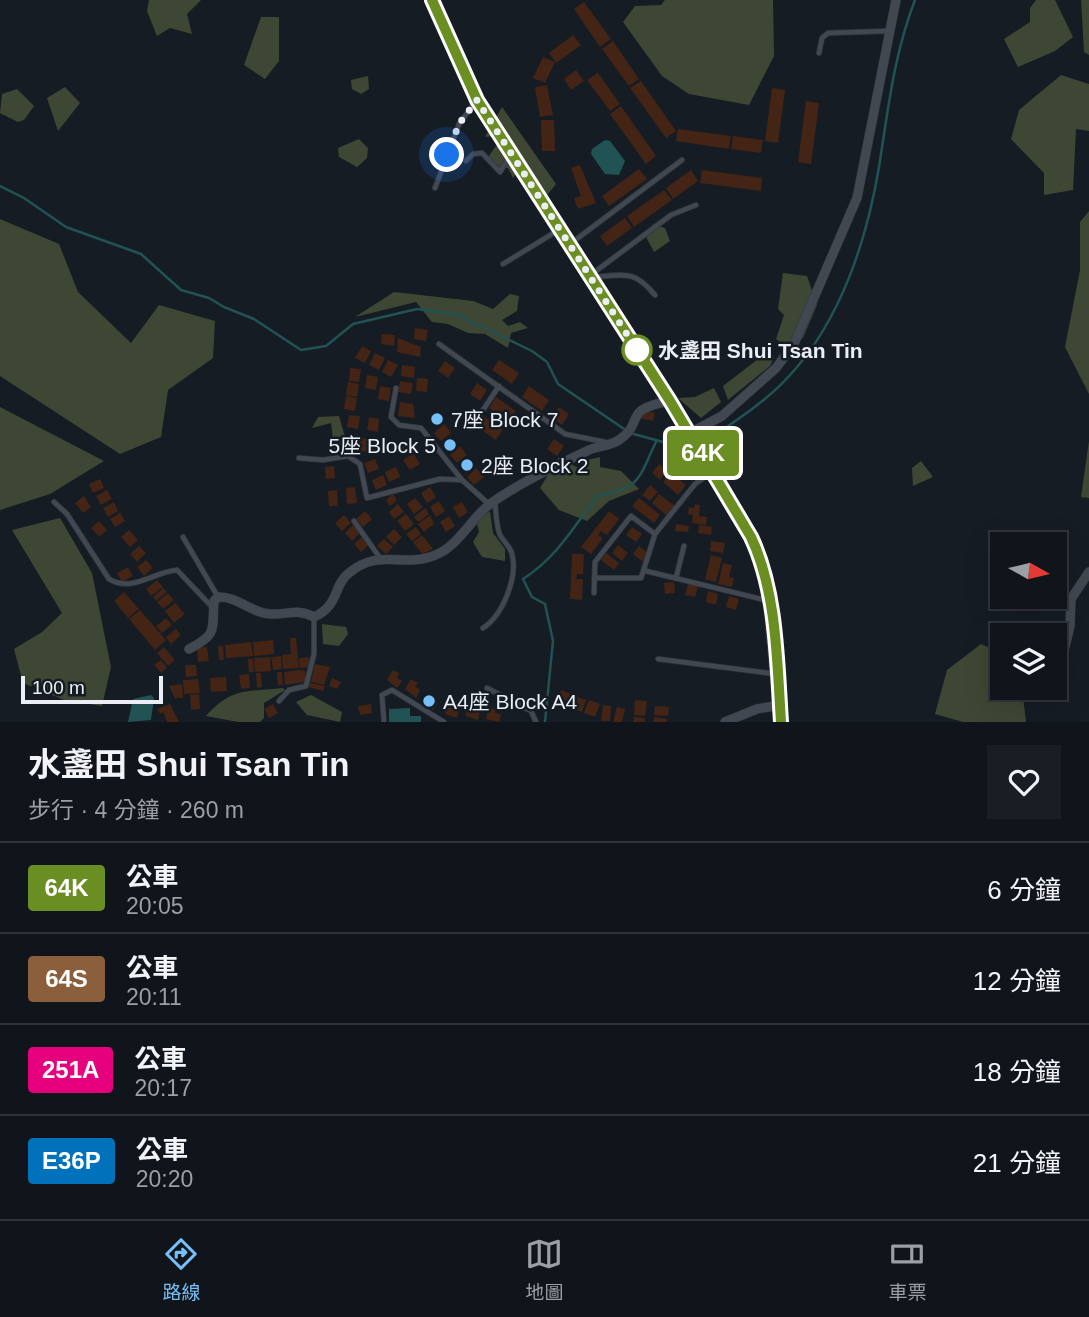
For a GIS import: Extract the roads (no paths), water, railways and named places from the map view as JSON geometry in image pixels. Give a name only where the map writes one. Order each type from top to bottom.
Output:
[{"type":"main road","points":[[432,0],[477,100],[711,466],[760,556],[770,601],[781,722]]},
{"type":"street","points":[[691,434],[722,415],[776,368],[794,344],[858,198],[888,30],[896,0]]},
{"type":"street","points":[[189,649],[205,641],[213,632],[213,608],[218,597],[242,602],[270,615],[302,611],[314,617],[324,612],[337,597],[346,574],[371,559],[401,562],[425,559],[445,550],[492,503],[592,448],[613,444],[622,438],[636,413],[646,405],[670,401]]},
{"type":"street","points":[[1067,638],[1071,599],[1089,572]]},
{"type":"street","points":[[729,721],[757,709],[780,705]]},
{"type":"lane","points":[[819,53],[822,38],[828,33],[888,30]]},
{"type":"lane","points":[[435,188],[459,124],[477,100]]},
{"type":"lane","points":[[466,161],[473,154],[482,153],[500,172],[510,154]]},
{"type":"lane","points":[[578,238],[682,160]]},
{"type":"lane","points":[[589,277],[671,215],[696,205]]},
{"type":"lane","points":[[503,264],[558,230]]},
{"type":"lane","points":[[589,277],[631,274],[642,279],[655,295]]},
{"type":"lane","points":[[439,344],[569,437],[613,444]]},
{"type":"lane","points":[[471,428],[499,386]]},
{"type":"lane","points":[[396,388],[391,417],[399,425],[421,428],[462,480],[492,503],[499,530],[510,549],[514,567],[512,580],[496,616],[483,628]]},
{"type":"lane","points":[[299,458],[323,460],[348,456],[360,464],[367,499],[440,480],[462,480]]},
{"type":"lane","points":[[594,578],[636,580],[646,571],[655,534],[711,466]]},
{"type":"lane","points":[[54,502],[67,513],[109,579],[120,585],[131,585],[177,570],[213,608]]},
{"type":"lane","points":[[594,593],[595,562],[631,516],[655,534]]},
{"type":"lane","points":[[354,521],[380,558]]},
{"type":"lane","points":[[183,537],[218,597]]},
{"type":"lane","points":[[676,578],[684,546]]},
{"type":"lane","points":[[646,571],[770,601]]},
{"type":"lane","points":[[279,701],[289,690],[306,685],[314,654],[314,617]]},
{"type":"lane","points":[[658,659],[777,674]]},
{"type":"lane","points":[[487,688],[531,711],[536,722]]},
{"type":"lane","points":[[384,722],[382,695],[392,690],[445,722]]},
{"type":"waterway","points":[[698,439],[711,438],[772,393],[808,353],[837,304],[859,250],[867,222],[897,62],[915,0]]},
{"type":"waterway","points":[[0,186],[24,198],[66,227],[141,254],[181,290],[209,298],[254,319],[301,350],[326,346],[353,324],[417,309],[458,315],[532,351],[547,362],[558,384],[630,433],[663,442],[688,440]]},
{"type":"waterway","points":[[545,722],[553,641],[545,604],[532,597],[523,579],[555,552],[597,496],[623,489],[636,480],[656,442]]},
{"type":"place","name":"水盞田 Shui Tsan Tin","points":[[637,350]]},
{"type":"place","name":"7座 Block 7","points":[[437,419]]},
{"type":"place","name":"5座 Block 5","points":[[450,445]]},
{"type":"place","name":"2座 Block 2","points":[[467,465]]},
{"type":"place","name":"A4座 Block A4","points":[[429,701]]}]
